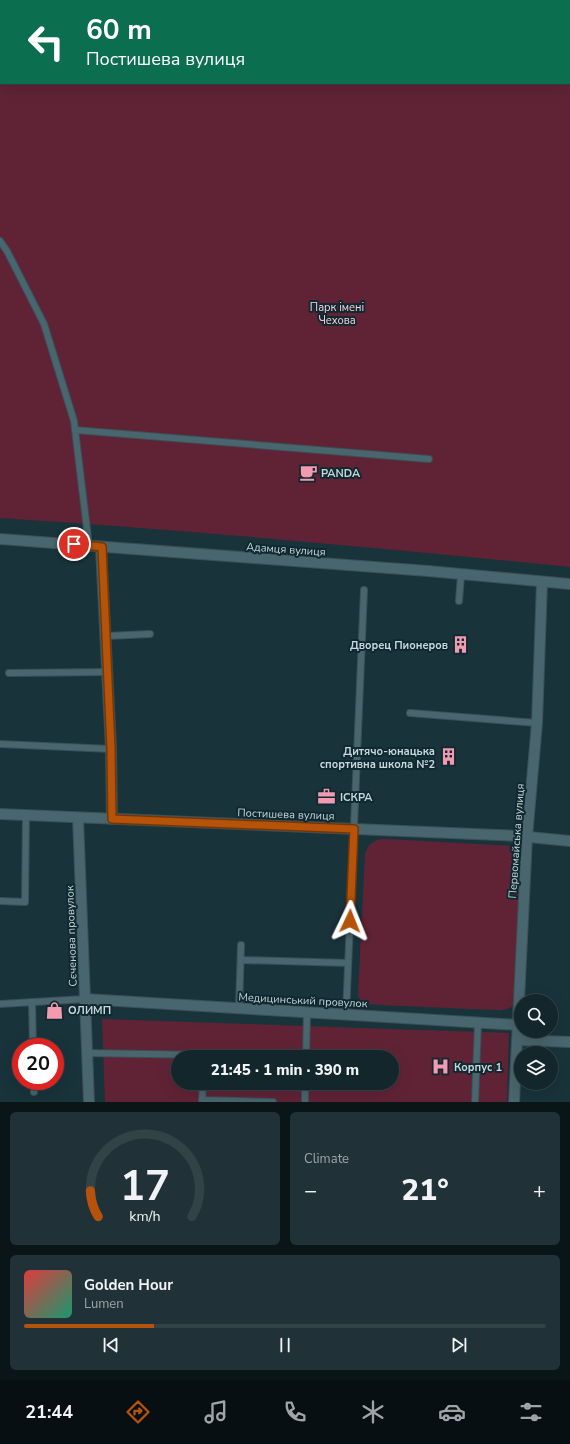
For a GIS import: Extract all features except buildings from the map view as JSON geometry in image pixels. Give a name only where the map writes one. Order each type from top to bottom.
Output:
[{"type":"street","name":"Адамця вулиця","points":[[0,539],[570,584]]},
{"type":"street","points":[[102,547],[107,636],[112,819]]},
{"type":"street","name":"Первомайська вулиця","points":[[520,994],[527,837],[537,723],[542,582]]},
{"type":"street","name":"Постишева вулиця","points":[[0,814],[527,837],[570,841]]},
{"type":"street","name":"Сєченова провулок","points":[[78,818],[89,1102]]},
{"type":"street","name":"Медицинський провулок","points":[[85,999],[514,1025]]},
{"type":"street","points":[[518,1040],[570,1042]]},
{"type":"street","name":"Первомайська вулиця","points":[[514,1102],[518,1040]]},
{"type":"lane","points":[[0,241],[44,324],[74,421],[89,546]]},
{"type":"lane","points":[[75,430],[429,459]]},
{"type":"lane","points":[[459,601],[461,575]]},
{"type":"lane","points":[[346,1015],[364,590]]},
{"type":"lane","points":[[107,636],[150,634]]},
{"type":"lane","points":[[9,673],[108,672]]},
{"type":"lane","points":[[410,713],[537,723]]},
{"type":"lane","points":[[0,744],[111,749]]},
{"type":"lane","points":[[0,901],[25,902],[26,815]]},
{"type":"lane","points":[[239,1008],[241,945]]},
{"type":"lane","points":[[240,960],[348,963]]},
{"type":"lane","points":[[0,1004],[85,999]]},
{"type":"lane","points":[[32,1002],[33,1038]]},
{"type":"lane","points":[[306,1050],[307,1013]]},
{"type":"lane","points":[[475,1102],[478,1023]]},
{"type":"lane","points":[[87,1052],[171,1054]]},
{"type":"lane","points":[[203,1090],[202,1101],[272,1102]]},
{"type":"lane","points":[[305,1090],[305,1102]]},
{"type":"green space","name":"Парк імені Чехова","points":[[0,84],[570,84],[570,567],[142,528],[0,518]]},
{"type":"green space","points":[[384,839],[515,846],[521,850],[514,1005],[510,1008],[495,1010],[379,1005],[361,1001],[358,995],[365,854],[372,843],[377,840]]},
{"type":"green space","points":[[102,1019],[509,1033],[507,1102],[105,1102]]},
{"type":"place","name":"PANDA","points":[[308,473]]},
{"type":"place","name":"Дворец Пионеров","points":[[461,645]]},
{"type":"place","name":"Дитячо-юнацька спортивна школа №2","points":[[448,757]]},
{"type":"place","name":"ІСКРА","points":[[327,797]]},
{"type":"place","name":"ОЛИМП","points":[[55,1010]]},
{"type":"place","name":"Корпус 1","points":[[441,1067]]},
{"type":"route","points":[[74,544],[102,547],[107,636],[112,819],[354,829],[350,921]]}]
